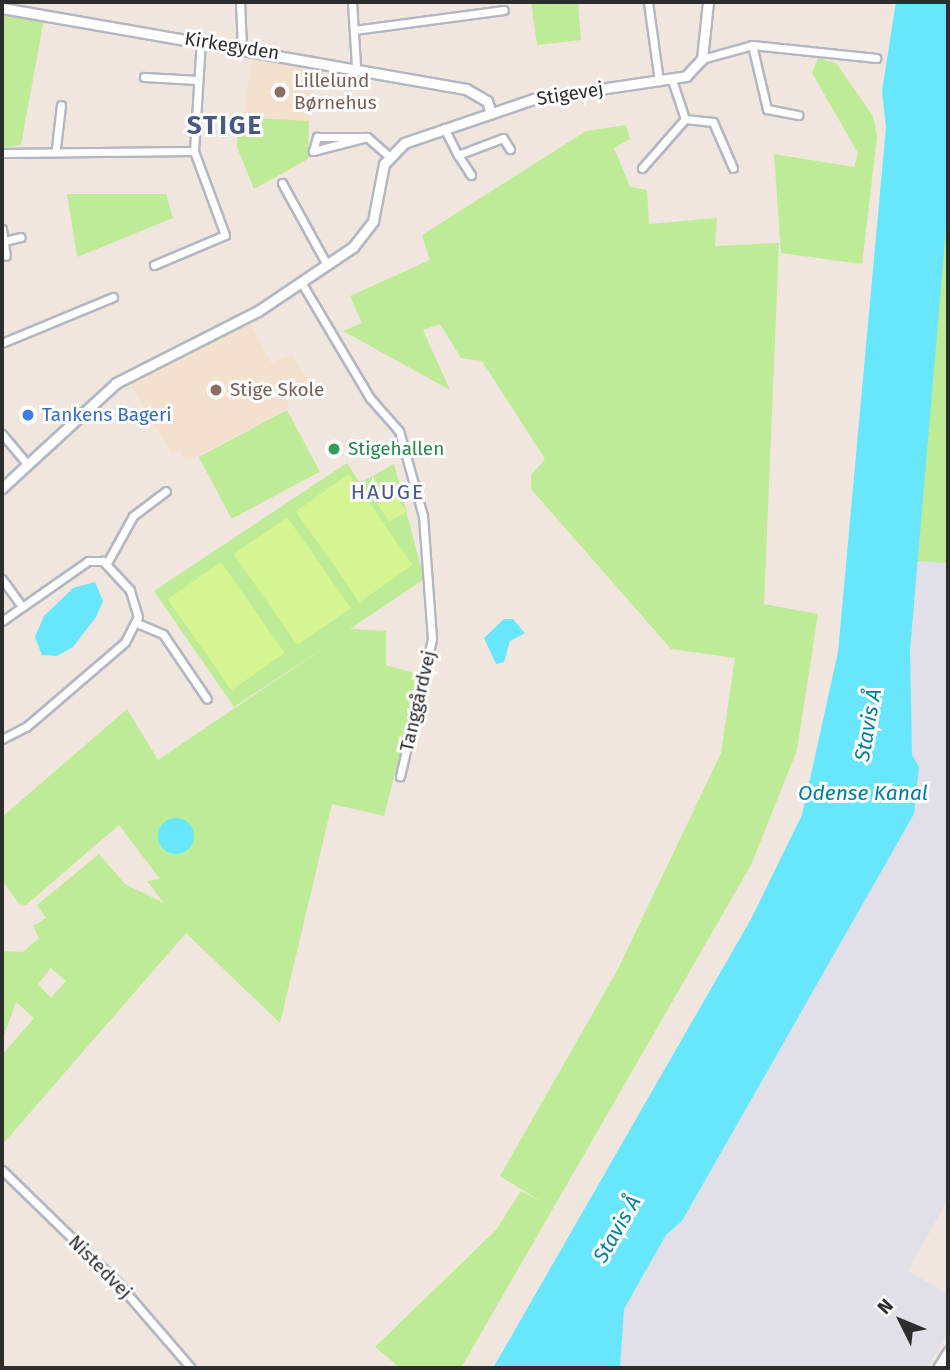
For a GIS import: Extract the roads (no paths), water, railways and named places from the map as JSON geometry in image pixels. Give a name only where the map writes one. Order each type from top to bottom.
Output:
[{"type":"street","points":[[240,2],[242,48]]},
{"type":"street","points":[[352,2],[356,66]]},
{"type":"street","points":[[648,2],[659,81]]},
{"type":"street","points":[[702,60],[708,2]]},
{"type":"street","name":"Kirkegyden","points":[[2,8],[356,66],[478,93],[491,113]]},
{"type":"street","points":[[354,30],[504,10]]},
{"type":"street","points":[[154,265],[225,235],[194,151],[201,41]]},
{"type":"street","points":[[752,45],[767,109],[797,115]]},
{"type":"street","points":[[685,119],[673,80],[702,60],[752,45],[876,58]]},
{"type":"street","points":[[144,77],[198,80]]},
{"type":"street","name":"Stigevej","points":[[389,156],[404,142],[562,93],[673,80]]},
{"type":"street","points":[[56,148],[61,105]]},
{"type":"street","points":[[642,168],[685,119]]},
{"type":"street","points":[[685,119],[713,122],[733,168]]},
{"type":"street","points":[[444,128],[471,175]]},
{"type":"street","points":[[2,488],[26,463],[123,378],[301,282],[327,265],[368,231],[389,156],[367,137],[317,137],[313,151],[318,153],[367,137]]},
{"type":"street","points":[[458,155],[503,138],[510,149]]},
{"type":"street","points":[[2,153],[56,148],[194,151]]},
{"type":"street","points":[[282,183],[327,265]]},
{"type":"street","points":[[2,229],[6,256]]},
{"type":"street","points":[[4,241],[21,237]]},
{"type":"street","name":"Tanggårdvej","points":[[301,282],[370,398],[399,431],[423,516],[432,639],[400,776]]},
{"type":"street","points":[[2,343],[113,297]]},
{"type":"street","points":[[2,434],[26,463]]},
{"type":"street","points":[[107,563],[133,516],[166,491]]},
{"type":"street","points":[[2,621],[88,561],[107,563],[130,590],[138,620],[163,634],[207,699]]},
{"type":"street","points":[[2,579],[22,607]]},
{"type":"street","points":[[2,739],[26,727],[108,657],[138,620]]},
{"type":"street","name":"Nistedvej","points":[[2,1170],[117,1283],[191,1368]]},
{"type":"street","points":[[938,1368],[948,1352]]},
{"type":"water","name":"Odense Kanal","points":[[896,2],[948,2],[948,205],[910,651],[912,755],[919,767],[914,814],[682,1221],[666,1235],[624,1309],[620,1368],[493,1368],[751,919],[802,815],[838,652],[886,127],[882,91]]},
{"type":"water","points":[[95,582],[103,601],[96,617],[73,647],[57,656],[42,655],[35,637],[44,616],[73,588]]},
{"type":"water","points":[[504,619],[513,619],[525,633],[510,641],[504,662],[496,664],[484,638]]},
{"type":"water","points":[[176,818],[189,823],[194,836],[189,849],[176,854],[163,849],[158,836],[163,823]]},
{"type":"place","name":"Lillelund Børnehus","points":[[280,92]]},
{"type":"place","name":"Stige Skole","points":[[216,390]]},
{"type":"place","name":"Tankens Bageri","points":[[28,415]]},
{"type":"place","name":"Stigehallen","points":[[334,449]]},
{"type":"district","name":"STIGE","points":[[225,126]]},
{"type":"district","name":"HAUGE","points":[[388,492]]},
{"type":"water label","name":"Stavis Å","points":[[868,725]]},
{"type":"water label","name":"Stavis Å","points":[[617,1229]]}]
